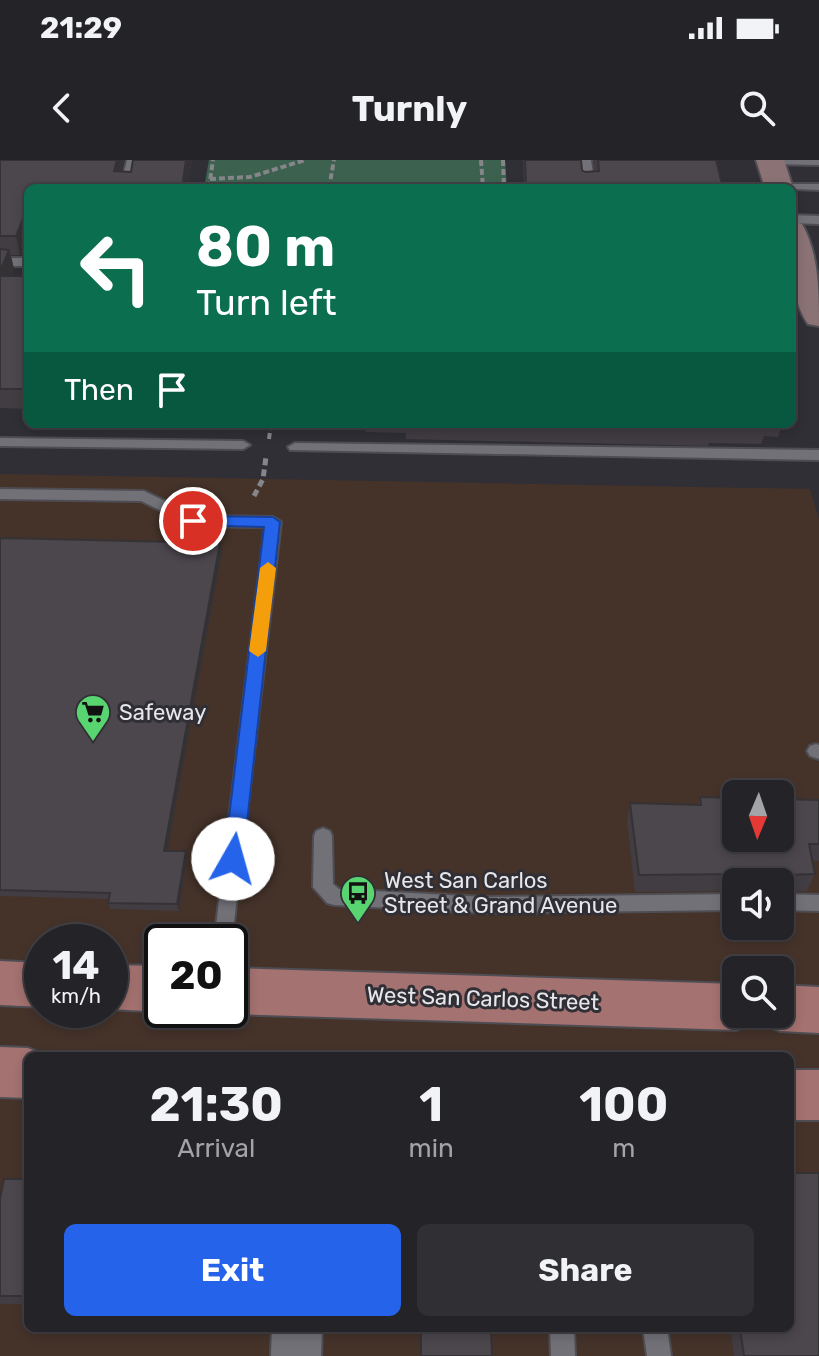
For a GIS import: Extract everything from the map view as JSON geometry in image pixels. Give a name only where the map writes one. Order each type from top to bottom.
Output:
[{"type":"main road","points":[[796,242],[819,317]]},
{"type":"main road","points":[[0,983],[24,984]]},
{"type":"main road","name":"West San Carlos Street","points":[[248,992],[722,1007]]},
{"type":"main road","points":[[794,1009],[819,1010]]},
{"type":"main road","points":[[0,1072],[24,1073]]},
{"type":"main road","points":[[794,1095],[819,1095]]},
{"type":"street","points":[[296,1356],[297,1332]]},
{"type":"lane","points":[[127,184],[133,160]]},
{"type":"lane","points":[[585,160],[588,184]]},
{"type":"lane","points":[[774,174],[819,162]]},
{"type":"lane","points":[[774,174],[819,187]]},
{"type":"lane","points":[[796,219],[819,220]]},
{"type":"lane","points":[[0,262],[24,262]]},
{"type":"lane","points":[[0,442],[243,445]]},
{"type":"lane","points":[[295,447],[819,455]]},
{"type":"lane","points":[[0,494],[144,496],[193,521],[273,522],[226,924]]},
{"type":"lane","points":[[323,836],[323,887],[334,897],[532,905],[623,901],[722,902]]},
{"type":"lane","points":[[794,902],[819,903]]},
{"type":"lane","points":[[562,1332],[563,1356]]},
{"type":"lane","points":[[656,1332],[659,1356]]},
{"type":"path","points":[[209,184],[213,160]]},
{"type":"path","points":[[210,179],[250,177],[305,160]]},
{"type":"path","points":[[330,184],[334,160]]},
{"type":"path","points":[[481,160],[483,184]]},
{"type":"path","points":[[503,160],[504,184]]},
{"type":"path","points":[[249,505],[263,479]]},
{"type":"shaded area","points":[[0,474],[810,489],[819,519],[819,1356],[0,1356]]},
{"type":"green space","points":[[209,160],[505,160],[507,184],[205,184]]},
{"type":"building","points":[[0,160],[117,160],[114,171],[131,172],[133,160],[186,160],[183,184],[24,184],[24,216],[16,236],[0,236]]},
{"type":"building","points":[[525,160],[581,160],[585,172],[599,171],[598,160],[716,160],[722,184],[526,184]]},
{"type":"building","points":[[0,249],[9,250],[0,271]]},
{"type":"building","points":[[0,276],[24,276],[24,389],[0,389]]},
{"type":"building","name":"Safeway","points":[[0,538],[220,543],[164,851],[186,851],[177,904],[108,903],[110,893],[0,890]]},
{"type":"building","points":[[700,797],[722,798],[722,852],[794,852],[794,799],[819,800],[819,844],[809,844],[815,874],[794,875],[794,868],[722,868],[722,874],[639,875],[630,803],[701,805]]},
{"type":"building","points":[[794,1173],[819,1173],[819,1356],[744,1356],[741,1332],[794,1332]]},
{"type":"building","points":[[4,1179],[24,1179],[24,1296],[0,1296],[0,1198]]},
{"type":"building","points":[[421,1332],[491,1332],[492,1356],[421,1356]]},
{"type":"slow traffic","points":[[258,651],[268,568]]},
{"type":"place","name":"Safeway","points":[[93,743]]},
{"type":"place","name":"West San Carlos Street & Grand Avenue","points":[[358,924]]},
{"type":"route","points":[[193,521],[273,522],[233,859]]}]
